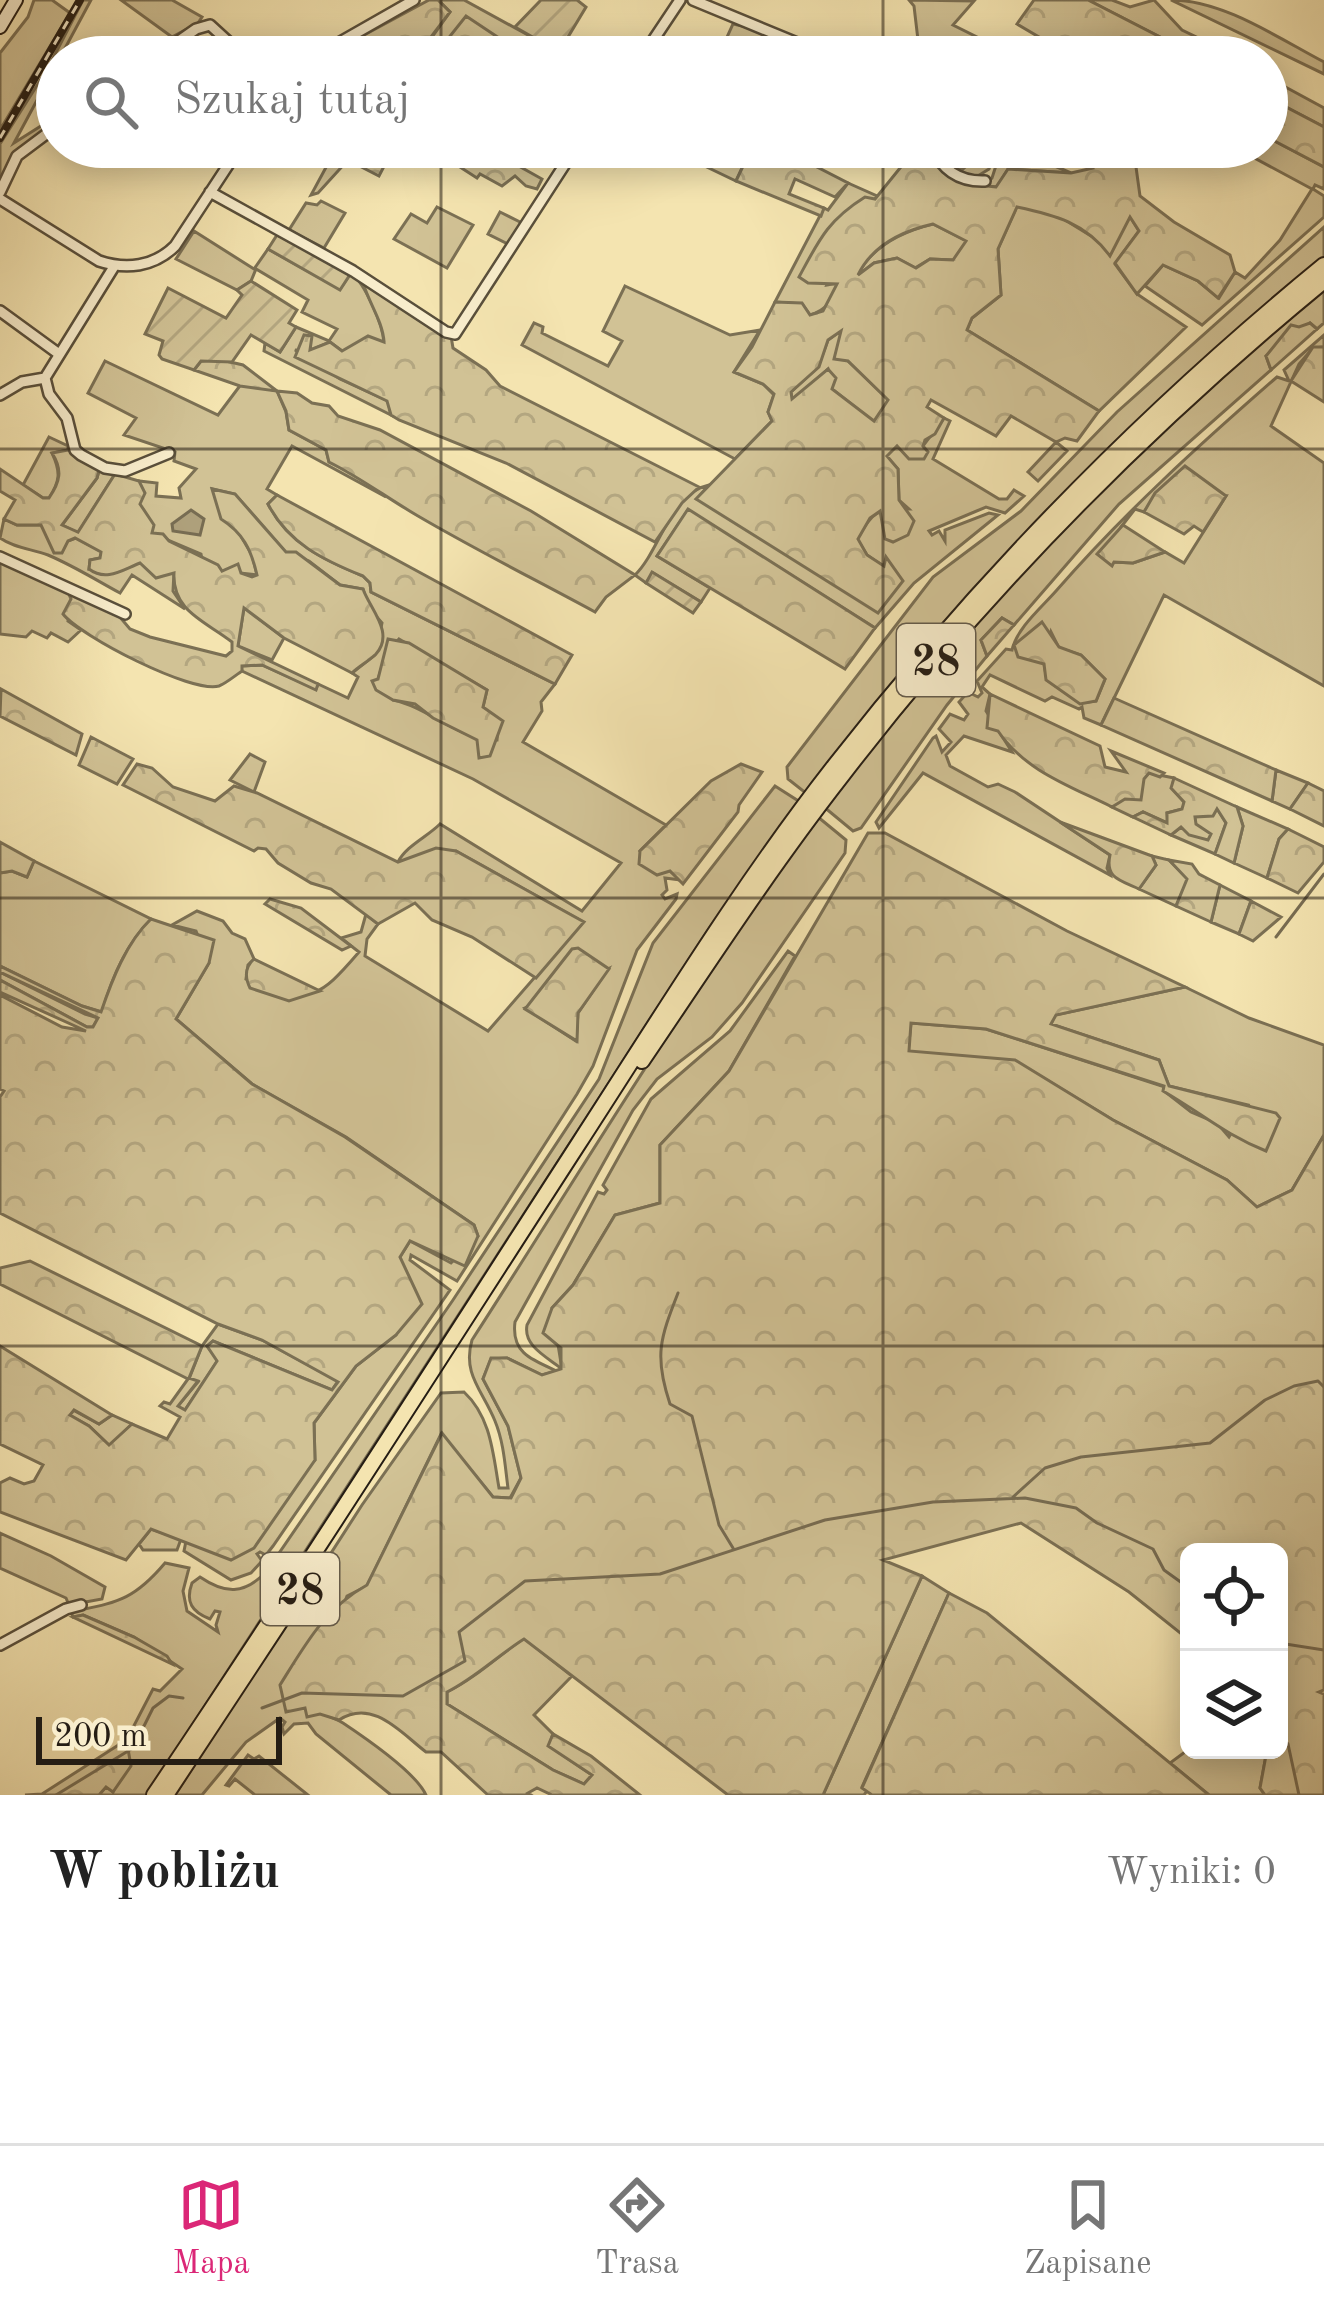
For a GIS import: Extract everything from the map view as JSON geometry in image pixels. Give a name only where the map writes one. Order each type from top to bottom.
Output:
[{"type":"main road","points":[[0,27],[16,0]]},
{"type":"main road","name":"28","points":[[154,1795],[687,972],[812,794],[941,636],[1065,502],[1184,386],[1324,266]]},
{"type":"main road","name":"28","points":[[166,1795],[628,1082],[832,788],[947,647],[1078,505],[1191,396],[1324,281]]},
{"type":"street","points":[[351,36],[414,0]]},
{"type":"street","points":[[655,36],[680,0]]},
{"type":"street","points":[[693,0],[780,36]]},
{"type":"street","points":[[186,36],[209,26],[221,36]]},
{"type":"street","points":[[36,141],[17,156],[0,196],[99,261],[115,266],[141,265],[168,253],[226,168]]},
{"type":"street","points":[[210,192],[353,271],[446,332],[459,332],[563,168]]},
{"type":"street","points":[[945,168],[970,181],[985,182]]},
{"type":"street","points":[[115,266],[45,378],[49,394],[67,418],[75,449],[105,468],[125,471],[169,453]]},
{"type":"street","points":[[0,311],[59,354]]},
{"type":"street","points":[[0,395],[22,382],[45,378]]},
{"type":"street","points":[[0,557],[125,614]]},
{"type":"street","points":[[0,1645],[81,1605]]},
{"type":"green space","points":[[34,0],[52,0],[70,13],[56,36],[36,36],[36,70],[0,130],[0,53],[28,17]]},
{"type":"green space","points":[[83,0],[91,0],[72,36],[64,36]]},
{"type":"green space","points":[[121,0],[172,0],[202,17],[171,36]]},
{"type":"green space","points":[[429,0],[438,0],[450,12],[432,36],[362,36]]},
{"type":"green space","points":[[438,0],[464,0],[530,36],[433,36],[450,12]]},
{"type":"green space","points":[[541,0],[577,0],[586,7],[569,36],[531,36],[515,27]]},
{"type":"green space","points":[[909,0],[974,1],[953,25],[975,36],[918,36]]},
{"type":"green space","points":[[1034,0],[1088,0],[1158,36],[1037,36],[1017,24]]},
{"type":"green space","points":[[1088,0],[1112,0],[1130,7],[1154,0],[1182,30],[1194,36],[1158,36]]},
{"type":"green space","points":[[1171,0],[1210,6],[1276,36],[1245,36]]},
{"type":"green space","points":[[466,16],[496,36],[450,36]]},
{"type":"green space","points":[[733,24],[771,36],[728,36]]},
{"type":"green space","points":[[1288,43],[1324,62],[1324,74],[1288,57]]},
{"type":"green space","points":[[36,87],[36,102],[14,143],[36,129],[36,137],[18,149],[4,180],[0,177],[0,144]]},
{"type":"green space","points":[[1288,88],[1324,108],[1324,127],[1288,108]]},
{"type":"green space","points":[[1288,108],[1324,127],[1324,167],[1288,148]]},
{"type":"green space","points":[[1288,148],[1324,167],[1324,189],[1315,185],[1313,189],[1324,196],[1324,217],[1202,325],[1145,286],[1163,265],[1198,281],[1219,298],[1235,272],[1245,278],[1280,240],[1312,189],[1273,168],[1288,168]]},
{"type":"green space","points":[[326,168],[341,168],[318,193],[311,195]]},
{"type":"green space","points":[[462,168],[522,168],[542,179],[537,189],[515,176],[502,186],[480,174],[477,178]]},
{"type":"green space","points":[[709,168],[742,168],[736,181]]},
{"type":"green space","points":[[742,168],[819,168],[848,183],[835,197],[795,179],[789,194],[824,208],[821,216],[736,181]]},
{"type":"green space","points":[[900,168],[948,168],[966,181],[996,187],[1008,169],[1071,173],[1136,168],[1140,196],[1230,255],[1235,272],[1218,298],[1198,281],[1163,265],[1137,294],[1115,263],[1139,231],[1130,217],[1110,256],[1069,222],[1017,207],[998,249],[1001,295],[972,318],[967,330],[1099,411],[1077,441],[1056,442],[1011,416],[996,436],[931,400],[927,407],[944,418],[935,434],[925,440],[928,452],[924,459],[909,459],[897,446],[887,456],[898,469],[899,500],[914,521],[908,535],[893,542],[885,539],[880,511],[858,539],[867,555],[884,566],[886,557],[903,581],[878,613],[696,499],[772,421],[768,412],[774,394],[734,372],[775,302],[802,303],[810,315],[823,311],[837,284],[808,283],[799,277],[833,223],[865,197],[875,199]],"holes":[[[933,224],[966,241],[953,260],[930,259],[916,268],[897,258],[874,263],[858,275],[871,256],[910,231]],[[841,331],[834,359],[848,361],[888,400],[874,421],[832,389],[836,378],[828,369],[792,399],[791,392],[819,367],[828,340]]]},
{"type":"green space","points":[[957,168],[989,168],[989,169],[973,179]]},
{"type":"green space","points":[[995,168],[1059,168],[1071,173],[1008,169],[997,187],[984,186]]},
{"type":"green space","points":[[848,183],[877,196],[827,285],[838,283],[831,299],[810,315],[802,304],[775,302],[824,208],[828,210]]},
{"type":"green space","points":[[321,201],[345,213],[324,248],[289,230],[306,203]]},
{"type":"green space","points":[[1017,206],[1057,215],[1099,241],[1129,215],[1139,231],[1115,264],[1137,294],[1186,327],[1099,411],[967,330],[972,318],[1001,295],[998,249]]},
{"type":"green space","points":[[437,207],[473,225],[447,268],[394,239],[411,214],[427,223]]},
{"type":"green space","points":[[500,212],[522,223],[508,244],[488,234]]},
{"type":"green space","points":[[933,224],[967,241],[954,260],[930,259],[915,268],[897,258],[874,263],[856,277],[888,242]]},
{"type":"green space","points":[[1324,227],[1324,258],[1253,318],[807,794],[788,779],[787,767],[933,577],[1021,511],[1117,412]]},
{"type":"green space","points":[[194,231],[254,269],[268,249],[340,289],[351,273],[372,305],[384,343],[342,351],[330,342],[309,351],[295,350],[340,379],[388,401],[391,415],[264,351],[265,343],[280,352],[296,327],[329,341],[337,329],[302,312],[308,300],[256,269],[251,281],[237,290],[176,259]]},
{"type":"green space","points":[[277,235],[351,273],[340,290],[268,249]]},
{"type":"green space","points":[[251,281],[297,310],[289,323],[296,327],[280,352],[251,335],[232,362],[201,361],[194,370],[162,359],[163,341],[145,334],[168,288],[226,318],[242,295],[237,290]]},
{"type":"green space","points":[[363,283],[451,336],[453,348],[486,370],[500,386],[699,487],[655,542],[506,463],[399,420],[391,415],[387,401],[295,357],[304,335],[312,336],[310,350],[330,342],[342,351],[368,336],[384,342]]},
{"type":"green space","points":[[625,286],[730,335],[760,330],[734,372],[763,384],[774,395],[768,412],[772,421],[735,459],[522,345],[534,323],[543,327],[542,333],[608,366],[622,341],[603,331]]},
{"type":"green space","points":[[1324,288],[1324,323],[1317,329],[1310,323],[1266,356],[1271,370],[1119,504],[1014,625],[1002,618],[981,640],[987,656],[861,828],[853,831],[824,807],[977,623],[1075,517],[1166,428]]},
{"type":"green space","points":[[1310,323],[1317,329],[1271,370],[1266,356],[1291,325]]},
{"type":"green space","points":[[843,329],[848,361],[889,400],[874,422],[832,389],[828,369],[792,401],[791,392],[818,367],[828,340]]},
{"type":"green space","points":[[1324,335],[1324,347],[1313,348],[1299,364],[1271,426],[1324,463],[1324,686],[1164,595],[1101,725],[1084,718],[1082,707],[1052,697],[1045,701],[990,675],[982,687],[990,694],[986,711],[1012,752],[964,736],[946,755],[950,766],[988,787],[998,784],[1015,792],[1110,855],[1110,875],[923,773],[879,828],[876,822],[933,738],[936,736],[942,752],[951,742],[939,729],[950,714],[964,720],[968,714],[959,702],[968,692],[978,697],[982,693],[977,681],[1006,649],[1012,650],[1030,619],[1108,534],[1191,454],[1277,377],[1289,381],[1284,370]],"holes":[[[1226,496],[1184,563],[1165,552],[1133,563],[1114,562],[1121,527],[1135,509],[1144,512],[1152,501]],[[1051,632],[1059,648],[1081,655],[1105,679],[1096,701],[1080,703],[1047,680],[1044,664]]]},
{"type":"green space","points":[[1313,347],[1324,347],[1324,402],[1291,381]]},
{"type":"green space","points":[[105,361],[218,415],[242,383],[277,391],[289,430],[326,450],[329,462],[370,482],[386,497],[292,446],[267,489],[277,495],[268,504],[276,518],[296,540],[363,576],[371,592],[555,684],[523,742],[666,825],[640,851],[662,871],[681,880],[665,878],[667,890],[662,895],[665,899],[677,894],[676,899],[637,950],[593,1066],[457,1281],[411,1255],[410,1260],[450,1290],[273,1546],[266,1555],[257,1554],[262,1561],[251,1573],[231,1580],[184,1551],[186,1541],[195,1544],[315,1460],[314,1423],[356,1366],[396,1335],[400,1257],[410,1241],[451,1263],[478,1236],[474,1225],[346,1137],[252,1084],[176,1019],[209,963],[196,931],[172,925],[197,911],[223,921],[245,939],[254,959],[246,979],[309,993],[331,982],[359,952],[341,938],[361,932],[366,914],[378,924],[367,939],[365,956],[488,1031],[583,922],[456,851],[398,862],[402,856],[440,824],[582,911],[621,863],[473,779],[242,671],[241,666],[262,665],[348,698],[358,677],[352,673],[375,655],[382,623],[369,608],[363,589],[340,585],[309,561],[286,553],[235,494],[213,489],[252,555],[257,575],[241,573],[231,592],[211,598],[195,585],[198,573],[206,580],[201,554],[151,533],[153,525],[139,504],[139,481],[157,483],[156,496],[181,498],[179,488],[196,469],[174,461],[175,452],[124,435],[136,418],[88,393]],"holes":[[[399,639],[487,690],[483,707],[498,727],[497,740],[469,735],[393,700],[378,679],[386,654]],[[608,969],[578,1013],[576,1041],[525,1008]]]},
{"type":"green space","points":[[201,361],[243,365],[277,391],[240,386],[194,370]]},
{"type":"green space","points":[[277,391],[297,393],[312,403],[329,406],[338,416],[380,430],[531,511],[635,575],[595,612],[440,529],[329,462],[326,450],[289,430]]},
{"type":"green space","points":[[944,418],[950,421],[933,459],[999,499],[1007,499],[1014,490],[1024,496],[1005,513],[986,507],[929,531],[932,535],[939,531],[945,541],[945,530],[989,513],[998,515],[914,583],[875,628],[688,510],[657,556],[710,588],[701,602],[653,573],[646,583],[635,575],[684,499],[709,485],[697,499],[884,567],[867,555],[857,539],[877,514],[909,509],[899,500],[898,469],[886,456],[897,445],[923,446]]},
{"type":"green space","points":[[49,437],[68,450],[52,453],[57,481],[49,498],[43,498],[23,485]]},
{"type":"green space","points":[[1056,442],[1067,451],[1038,481],[1028,472]]},
{"type":"green space","points":[[68,450],[100,467],[62,525],[78,532],[115,474],[139,481],[145,493],[140,504],[154,525],[152,533],[163,534],[222,571],[238,564],[241,573],[252,577],[257,575],[249,550],[221,519],[212,489],[235,494],[286,552],[296,552],[340,585],[363,589],[382,629],[376,654],[352,673],[284,638],[244,608],[238,646],[318,684],[316,690],[262,665],[242,666],[242,671],[221,685],[205,686],[162,673],[91,636],[63,614],[71,599],[68,592],[150,637],[226,656],[232,651],[232,642],[184,606],[174,573],[156,578],[140,563],[114,574],[95,573],[89,569],[90,560],[100,558],[101,552],[75,538],[62,553],[54,553],[41,525],[17,525],[4,519],[15,500],[0,491],[0,469],[49,498],[59,476],[52,453]]},
{"type":"green space","points":[[1185,466],[1226,496],[1203,532],[1194,526],[1184,534],[1144,512],[1155,493]]},
{"type":"green space","points":[[100,467],[115,474],[78,533],[62,525]]},
{"type":"green space","points":[[277,495],[572,655],[555,684],[371,592],[363,576],[296,540],[268,504]]},
{"type":"green space","points":[[688,509],[875,628],[845,669],[657,556]]},
{"type":"green space","points":[[4,519],[17,525],[41,525],[48,534],[68,541],[76,538],[102,552],[100,558],[90,560],[89,569],[140,563],[163,574],[174,572],[173,591],[185,609],[132,575],[120,593],[58,559],[5,541],[0,538]]},
{"type":"green space","points":[[1123,525],[1165,552],[1112,566],[1097,554]]},
{"type":"green space","points":[[0,561],[68,592],[72,599],[68,621],[81,630],[68,642],[51,633],[47,638],[32,631],[26,637],[0,634]]},
{"type":"green space","points":[[652,572],[701,602],[693,613],[646,583]]},
{"type":"green space","points":[[244,607],[284,638],[272,660],[238,646]]},
{"type":"green space","points":[[1002,618],[1014,625],[987,656],[981,640]]},
{"type":"green space","points":[[1042,622],[1059,647],[1081,655],[1105,679],[1096,701],[1080,704],[1046,680],[1044,664],[1018,657],[1014,645]]},
{"type":"green space","points":[[388,639],[409,643],[487,690],[483,707],[503,721],[490,756],[479,758],[477,740],[415,704],[393,700],[376,690],[372,681],[378,679]]},
{"type":"green space","points":[[1,689],[82,734],[76,755],[0,716]]},
{"type":"green space","points":[[990,694],[1100,746],[1105,767],[1126,772],[1111,751],[1164,773],[1160,777],[1149,773],[1141,800],[1125,799],[1112,807],[1035,767],[998,731],[987,728]]},
{"type":"green space","points":[[1114,698],[1276,770],[1272,801],[1101,725]]},
{"type":"green space","points":[[91,737],[133,759],[117,784],[79,765]]},
{"type":"green space","points":[[250,754],[265,762],[254,792],[230,780]]},
{"type":"green space","points":[[137,764],[152,768],[173,787],[215,801],[234,786],[257,793],[398,862],[436,848],[456,851],[584,922],[536,978],[472,937],[432,920],[415,903],[378,924],[331,889],[278,863],[266,849],[254,851],[123,785]]},
{"type":"green space","points":[[741,764],[762,772],[683,884],[670,871],[657,875],[639,864],[640,851],[711,781]]},
{"type":"green space","points":[[1276,770],[1308,783],[1290,809],[1272,801]]},
{"type":"green space","points":[[1149,773],[1174,778],[1172,788],[1184,802],[1183,809],[1167,813],[1168,823],[1143,812],[1133,817],[1112,807]]},
{"type":"green space","points":[[1174,778],[1237,807],[1243,826],[1234,863],[1215,854],[1226,823],[1217,809],[1213,816],[1195,817],[1196,824],[1211,834],[1208,840],[1189,835],[1181,827],[1171,835],[1133,817],[1143,812],[1167,823],[1167,813],[1182,809],[1184,802],[1171,788]]},
{"type":"green space","points":[[1308,783],[1324,791],[1324,826],[1290,809]]},
{"type":"green space","points":[[775,786],[800,802],[710,927],[147,1795],[99,1795],[106,1786],[113,1792],[128,1749],[120,1744],[126,1741],[153,1689],[160,1691],[182,1669],[134,1637],[83,1615],[73,1617],[71,1612],[123,1598],[165,1563],[189,1568],[183,1591],[187,1611],[218,1632],[220,1612],[215,1611],[210,1619],[195,1610],[189,1596],[192,1583],[200,1577],[218,1587],[242,1588],[266,1572],[599,1079],[653,943]]},
{"type":"green space","points":[[1237,807],[1288,829],[1279,839],[1267,878],[1234,863],[1243,826]]},
{"type":"green space","points":[[1217,808],[1226,823],[1215,854],[1171,835],[1181,827],[1194,835],[1195,817]]},
{"type":"green space","points":[[818,817],[846,840],[845,853],[742,1003],[712,1037],[657,1079],[633,1110],[515,1322],[520,1348],[557,1371],[542,1375],[507,1358],[491,1359],[483,1379],[508,1426],[521,1478],[510,1498],[493,1497],[441,1434],[367,1586],[347,1596],[305,1707],[363,1737],[401,1766],[426,1795],[391,1795],[308,1723],[294,1724],[284,1734],[285,1722],[280,1718],[246,1742],[202,1795],[175,1795],[362,1505],[441,1393],[464,1392],[473,1402],[489,1437],[499,1488],[508,1488],[498,1429],[472,1373],[472,1340],[683,1010]]},
{"type":"green space","points":[[1060,822],[1152,856],[1156,865],[1139,889],[1125,883],[1112,873],[1110,855]]},
{"type":"green space","points":[[1288,829],[1324,847],[1324,862],[1298,893],[1267,878],[1279,839]]},
{"type":"green space","points":[[868,833],[885,833],[1067,931],[1185,987],[1056,1015],[1051,1024],[1159,1060],[1169,1086],[1276,1113],[1280,1118],[1266,1151],[1213,1123],[1163,1091],[1164,1086],[986,1029],[911,1023],[909,1051],[1015,1060],[1113,1120],[1227,1180],[1257,1207],[1292,1190],[1324,1135],[1324,1690],[1319,1692],[1324,1694],[1324,1795],[1265,1795],[1260,1788],[1265,1759],[1288,1759],[1288,1543],[1180,1543],[1180,1633],[1129,1592],[1021,1523],[883,1560],[922,1576],[823,1795],[728,1795],[524,1639],[447,1692],[447,1704],[584,1784],[592,1775],[548,1746],[553,1734],[591,1756],[640,1795],[552,1795],[537,1788],[528,1793],[531,1795],[488,1795],[441,1752],[426,1752],[375,1715],[351,1714],[339,1720],[320,1714],[307,1717],[305,1708],[286,1712],[280,1685],[328,1616],[367,1585],[442,1433],[493,1497],[511,1498],[521,1478],[508,1426],[483,1379],[491,1358],[507,1358],[542,1375],[561,1369],[561,1348],[543,1333],[552,1308],[573,1285],[615,1215],[660,1203],[660,1145],[729,1071]]},
{"type":"green space","points":[[0,842],[34,861],[27,877],[12,871],[0,873]]},
{"type":"green space","points":[[1152,856],[1169,860],[1188,879],[1176,906],[1139,889],[1156,865]]},
{"type":"green space","points":[[1169,860],[1192,864],[1199,874],[1220,885],[1211,922],[1176,906],[1187,879]]},
{"type":"green space","points":[[34,861],[151,919],[121,962],[102,1012],[0,966],[0,873],[12,871],[27,877]]},
{"type":"green space","points":[[1220,885],[1251,901],[1239,934],[1211,922]]},
{"type":"green space","points":[[270,899],[301,908],[351,946],[342,950],[265,904]]},
{"type":"green space","points":[[1251,901],[1281,917],[1253,941],[1239,934]]},
{"type":"green space","points":[[151,919],[214,940],[209,963],[176,1019],[252,1084],[345,1137],[474,1225],[478,1236],[465,1266],[410,1241],[400,1257],[422,1304],[396,1335],[356,1366],[314,1423],[315,1460],[254,1548],[231,1560],[151,1529],[126,1560],[0,1512],[0,1483],[10,1478],[24,1484],[34,1481],[43,1465],[0,1444],[0,1346],[112,1415],[99,1424],[74,1410],[70,1415],[109,1445],[132,1424],[167,1439],[180,1417],[160,1406],[170,1404],[188,1379],[0,1284],[0,1268],[30,1261],[202,1346],[189,1378],[198,1381],[178,1406],[185,1410],[217,1361],[207,1346],[213,1341],[332,1390],[338,1382],[0,1213],[0,1097],[4,1091],[0,1089],[0,995],[62,1027],[86,1031],[0,992],[0,980],[87,1027],[93,1027],[98,1018],[0,972],[0,966],[101,1012],[127,951]]},
{"type":"green space","points":[[578,948],[609,969],[578,1013],[577,1041],[525,1009],[572,949]]},
{"type":"green space","points":[[788,951],[795,956],[729,1071],[660,1145],[660,1203],[615,1215],[573,1285],[552,1308],[562,1369],[532,1345],[527,1325],[598,1192],[607,1190],[603,1185],[651,1099],[730,1031]]},
{"type":"green space","points":[[254,959],[320,991],[289,1001],[250,988],[246,972]]},
{"type":"green space","points":[[0,972],[98,1018],[93,1027],[87,1027],[0,980]]},
{"type":"green space","points":[[1185,987],[1249,1018],[1324,1045],[1324,1135],[1292,1190],[1257,1207],[1227,1180],[1015,1061],[908,1052],[911,1023],[986,1029],[1165,1087],[1164,1091],[1191,1112],[1217,1123],[1229,1137],[1248,1105],[1169,1086],[1159,1060],[1051,1024],[1055,1015]]},
{"type":"green space","points":[[218,1324],[262,1340],[338,1381],[332,1390],[213,1341],[207,1346],[218,1360],[185,1410],[177,1407],[198,1382],[189,1379],[202,1346]]},
{"type":"green space","points":[[73,1410],[99,1424],[112,1415],[132,1424],[110,1446],[69,1415]]},
{"type":"green space","points":[[151,1529],[181,1539],[177,1550],[143,1550],[139,1544]]},
{"type":"green space","points":[[0,1533],[105,1587],[102,1599],[69,1605],[66,1598],[0,1568]]},
{"type":"green space","points":[[922,1576],[949,1593],[862,1787],[867,1791],[864,1795],[823,1795]]},
{"type":"green space","points":[[949,1593],[987,1613],[1209,1795],[872,1795],[862,1788]]},
{"type":"green space","points":[[83,1615],[134,1637],[167,1656],[172,1664],[73,1617]]},
{"type":"green space","points":[[524,1638],[572,1676],[534,1715],[553,1734],[549,1746],[592,1775],[584,1784],[447,1704],[447,1692]]},
{"type":"green space","points":[[120,1744],[128,1749],[131,1766],[113,1792],[106,1787],[99,1795],[25,1795],[42,1794]]},
{"type":"green space","points":[[248,1755],[259,1756],[308,1795],[255,1795],[235,1779],[226,1785]]},
{"type":"green space","points":[[1180,1756],[1265,1759],[1260,1788],[1265,1795],[1209,1795],[1170,1763]]},
{"type":"shaded area","points":[[191,510],[204,519],[200,535],[173,531],[172,524]]},
{"type":"waterway","points":[[1276,937],[1324,874]]},
{"type":"waterway","points":[[678,1293],[661,1348],[665,1387],[670,1404],[692,1416],[719,1525],[733,1548]]},
{"type":"waterway","points":[[1013,1497],[1045,1468],[1081,1457],[1210,1443],[1265,1400],[1294,1386],[1318,1381],[1324,1387]]},
{"type":"waterway","points":[[262,1708],[302,1693],[403,1696],[465,1661],[459,1632],[525,1581],[660,1574],[825,1520],[933,1502],[1025,1498],[1076,1508],[1153,1549],[1164,1570],[1180,1582]]},
{"type":"waterway","points":[[1288,1644],[1324,1650]]},
{"type":"waterway","points":[[56,1795],[133,1748],[153,1708],[169,1696],[183,1698]]},
{"type":"waterway","points":[[1288,1744],[1299,1795]]},
{"type":"railway","points":[[59,36],[80,0]]},
{"type":"railway","points":[[0,138],[36,76]]}]
